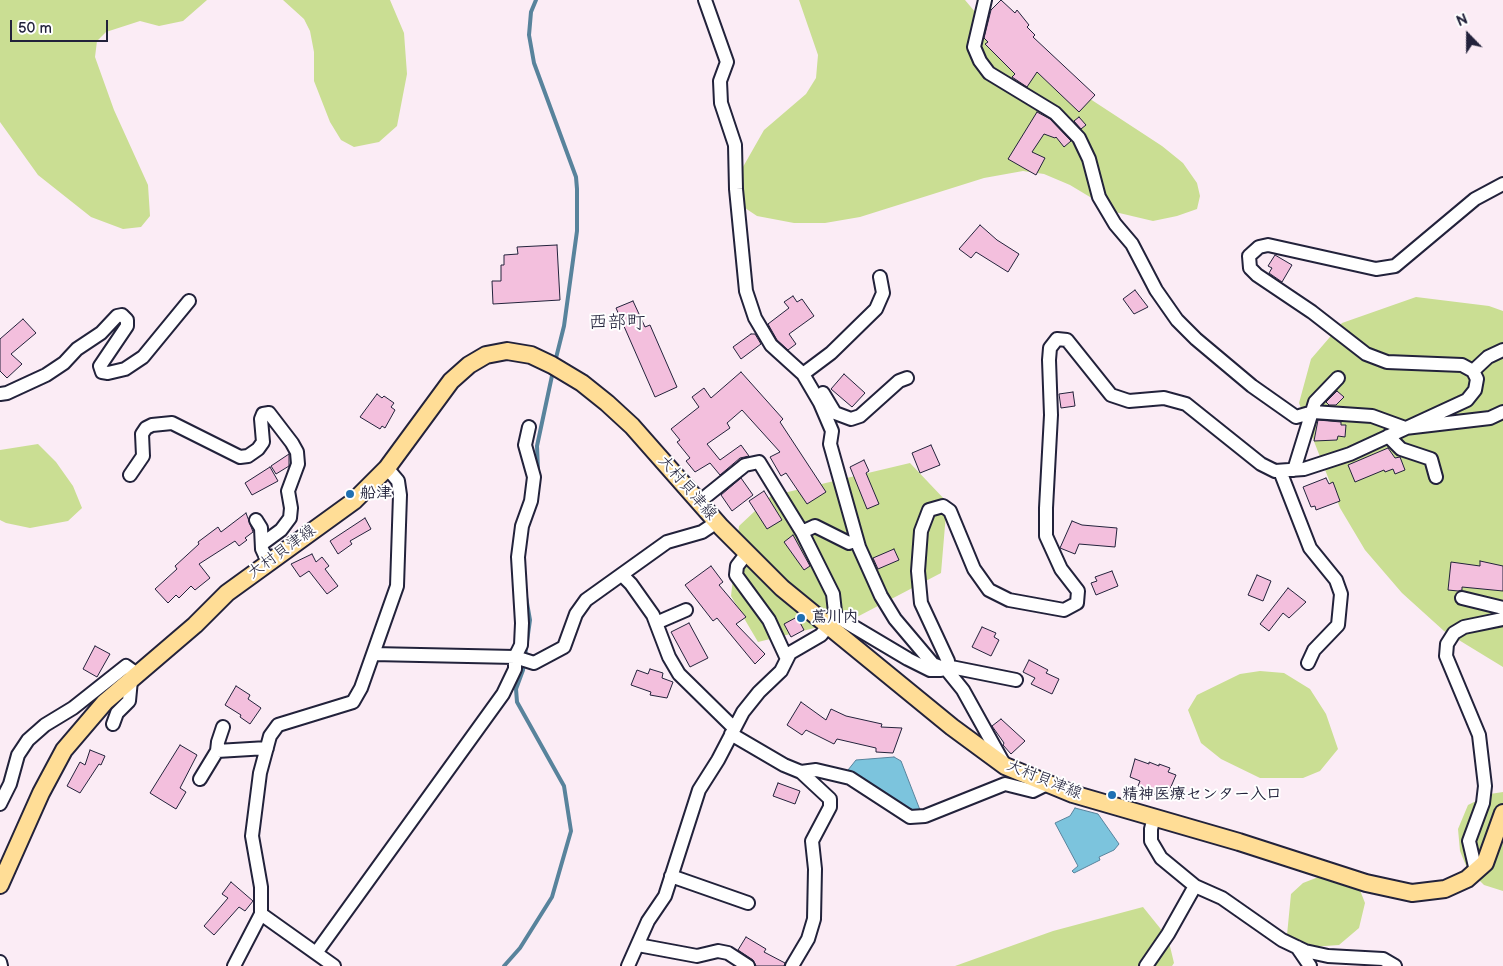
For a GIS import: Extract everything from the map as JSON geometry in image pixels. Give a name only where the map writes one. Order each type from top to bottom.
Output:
[{"type":"main road","name":"大村貝津線","points":[[1,882],[41,793],[64,750],[105,702],[194,625],[227,593],[354,501],[387,468],[451,381],[469,365],[486,355],[507,351],[531,355],[582,383],[632,426],[717,522],[782,588],[831,621],[952,727],[1005,766],[1046,784],[1366,883],[1412,894],[1445,889],[1467,879],[1485,863],[1503,814]]},
{"type":"street","points":[[705,0],[727,62],[720,81],[721,103],[735,145],[736,189],[746,291],[762,332],[771,345],[806,372],[835,413],[851,419],[860,416],[899,381],[907,378]]},
{"type":"street","points":[[985,0],[974,47],[980,62],[990,73],[1055,113],[1079,138],[1088,159],[1099,197],[1115,224],[1132,244],[1149,280],[1177,320],[1210,351],[1296,417],[1311,412],[1372,416],[1405,428],[1490,418],[1503,412]]},
{"type":"street","points":[[946,668],[948,661],[921,602],[920,594],[918,570],[921,531],[929,510],[943,506],[950,511],[974,569],[990,590],[1010,600],[1064,610],[1077,603],[1078,591],[1061,569],[1046,536],[1051,415],[1049,360],[1050,348],[1056,339],[1067,340],[1112,395],[1129,401],[1164,398],[1186,404],[1261,464],[1275,471],[1304,469],[1350,454],[1467,400],[1475,390],[1476,379],[1473,371],[1462,365],[1387,362],[1366,354],[1312,312],[1257,275],[1250,268],[1249,256],[1259,247],[1268,244],[1376,269],[1394,266],[1475,199],[1503,184]]},
{"type":"street","points":[[806,372],[831,353],[876,309],[883,293],[880,277]]},
{"type":"street","points":[[0,394],[8,393],[46,375],[64,363],[77,349],[101,333],[117,316],[122,315],[127,320],[127,326],[111,354],[100,366],[102,372],[108,373],[125,369],[143,357],[189,301]]},
{"type":"street","points":[[1473,371],[1488,357],[1503,350]]},
{"type":"street","points":[[806,372],[832,431],[830,444],[858,540],[880,596],[895,619],[933,664],[1016,680]]},
{"type":"street","points":[[1294,470],[1315,402],[1338,378]]},
{"type":"street","points":[[130,475],[143,456],[142,434],[146,428],[152,425],[172,424],[240,457],[248,456],[258,450],[263,442],[261,420],[263,414],[268,412],[292,443],[297,452],[298,464],[288,491],[291,508],[290,518],[282,530],[262,544]]},
{"type":"street","points":[[316,953],[503,694],[515,669],[515,657],[521,645],[522,623],[518,557],[522,526],[532,501],[534,477],[525,445],[529,427]]},
{"type":"street","points":[[1388,436],[1401,449],[1431,460],[1436,477]]},
{"type":"street","points":[[628,966],[648,922],[665,896],[698,790],[743,712],[759,692],[781,671],[790,653],[821,635],[831,621],[832,594],[802,532],[759,462],[745,465],[699,502]]},
{"type":"street","points":[[234,966],[262,914],[261,887],[252,836],[260,773],[270,736],[278,725],[353,702],[361,688],[397,586],[400,495],[398,481],[387,468]]},
{"type":"street","points":[[1280,471],[1310,548],[1336,580],[1341,594],[1338,625],[1314,650],[1308,663]]},
{"type":"street","points":[[256,520],[261,528],[262,544],[268,562]]},
{"type":"street","points":[[373,654],[515,657],[534,663],[564,647],[576,614],[586,600],[667,542],[702,532],[717,522]]},
{"type":"street","points":[[802,532],[815,526],[849,543],[858,540]]},
{"type":"street","points":[[747,553],[736,566],[736,575],[769,620],[787,659]]},
{"type":"street","points":[[622,575],[643,600],[656,623],[668,657],[679,674],[733,731],[784,765],[801,772],[830,799],[830,807],[812,842],[815,869],[814,919],[808,939],[792,966]]},
{"type":"street","points":[[1462,598],[1503,608]]},
{"type":"street","points":[[656,623],[686,610]]},
{"type":"street","points":[[1476,871],[1469,841],[1483,803],[1485,786],[1480,744],[1467,705],[1446,656],[1447,644],[1454,634],[1464,627],[1503,619]]},
{"type":"street","points":[[831,621],[930,670],[946,668]]},
{"type":"street","points":[[0,804],[10,784],[18,755],[34,735],[45,724],[73,708],[126,666],[134,676],[129,701],[118,712],[113,724]]},
{"type":"street","points":[[946,668],[963,690],[1005,766]]},
{"type":"street","points":[[200,779],[217,751],[223,727]]},
{"type":"street","points":[[217,751],[267,748]]},
{"type":"street","points":[[801,772],[816,770],[850,778],[910,817],[919,818],[1005,784],[1033,791],[1046,784]]},
{"type":"street","points":[[1154,817],[1150,828],[1151,841],[1161,858],[1195,886],[1222,898],[1282,940],[1297,947],[1328,956],[1383,962],[1395,966]]},
{"type":"street","points":[[671,876],[748,903]]},
{"type":"street","points":[[1146,966],[1168,934],[1195,886]]},
{"type":"street","points":[[262,914],[334,966]]},
{"type":"street","points":[[638,946],[697,956],[723,952],[748,966]]},
{"type":"street","points":[[1297,947],[1310,966]]},
{"type":"street","points":[[0,962],[1,966]]},
{"type":"green space","points":[[0,0],[207,0],[183,21],[159,26],[140,21],[106,32],[97,41],[95,57],[114,110],[148,185],[150,216],[141,227],[123,229],[91,217],[38,175],[0,122]]},
{"type":"green space","points":[[283,0],[390,0],[404,33],[407,74],[397,126],[379,142],[354,147],[341,140],[330,122],[314,81],[314,52],[310,31],[304,19]]},
{"type":"green space","points":[[799,0],[965,0],[997,38],[1162,146],[1183,163],[1197,183],[1200,196],[1197,209],[1153,221],[1115,212],[1070,185],[1044,174],[1023,171],[984,178],[860,217],[825,223],[794,223],[757,216],[745,208],[731,188],[764,130],[806,94],[816,78],[818,55]]},
{"type":"green space","points":[[1416,297],[1489,306],[1503,311],[1503,667],[1444,631],[1402,593],[1365,550],[1340,508],[1299,403],[1311,359],[1342,323]]},
{"type":"green space","points":[[38,444],[56,462],[73,486],[82,508],[68,521],[30,528],[6,523],[0,520],[0,450]]},
{"type":"green space","points":[[910,463],[947,502],[941,573],[855,618],[758,642],[731,596],[739,526],[771,496]]},
{"type":"green space","points":[[1260,671],[1284,673],[1310,689],[1326,714],[1338,749],[1320,771],[1303,778],[1260,778],[1221,759],[1201,743],[1188,710],[1197,695],[1240,674]]},
{"type":"green space","points":[[1503,792],[1503,891],[1484,885],[1467,868],[1460,851],[1458,829],[1468,805],[1490,794]]},
{"type":"green space","points":[[1321,876],[1358,885],[1365,903],[1359,928],[1339,945],[1312,947],[1287,935],[1291,894],[1303,883]]},
{"type":"green space","points":[[1143,907],[1168,938],[1174,963],[1172,966],[955,966],[1053,931]]},
{"type":"water","points":[[894,757],[901,761],[920,810],[917,814],[848,770],[856,760]]},
{"type":"water","points":[[1075,808],[1098,814],[1119,844],[1114,850],[1099,857],[1100,860],[1074,873],[1072,871],[1078,866],[1055,823],[1070,816]]},
{"type":"building","points":[[1001,0],[1015,13],[1017,10],[1029,25],[1027,27],[1035,35],[1033,37],[1095,95],[1079,112],[1037,72],[1027,87],[1012,77],[1015,74],[985,44],[988,42],[984,38],[991,10]]},
{"type":"building","points":[[1037,112],[1050,119],[1071,141],[1064,147],[1056,137],[1044,134],[1032,152],[1045,158],[1036,175],[1008,159]]},
{"type":"building","points":[[1079,117],[1086,125],[1081,129],[1074,121]]},
{"type":"building","points":[[980,225],[997,240],[1019,254],[1008,272],[976,252],[971,258],[959,249]]},
{"type":"building","points":[[557,245],[560,300],[493,304],[492,281],[501,281],[501,265],[504,265],[504,255],[518,254],[517,247]]},
{"type":"building","points":[[1275,255],[1292,265],[1282,282],[1269,273],[1272,268],[1268,266]]},
{"type":"building","points":[[1135,290],[1148,307],[1134,314],[1123,299]]},
{"type":"building","points":[[793,296],[797,302],[802,299],[814,316],[789,334],[796,344],[788,350],[777,340],[768,324],[789,308],[784,302]]},
{"type":"building","points":[[633,301],[645,327],[650,325],[677,387],[655,397],[616,308]]},
{"type":"building","points":[[23,319],[36,333],[11,354],[22,364],[7,378],[0,371],[0,339]]},
{"type":"building","points":[[751,334],[755,334],[761,344],[741,359],[733,347]]},
{"type":"building","points":[[741,372],[783,419],[780,422],[826,492],[807,504],[786,473],[781,476],[770,457],[780,452],[742,410],[727,423],[730,428],[707,444],[720,460],[741,445],[749,456],[740,458],[720,475],[710,463],[695,472],[686,461],[690,458],[677,442],[680,440],[671,429],[699,407],[692,397],[704,388],[711,398]]},
{"type":"building","points":[[844,374],[865,393],[852,407],[831,389]]},
{"type":"building","points":[[1337,391],[1344,397],[1336,405],[1329,405],[1326,402]]},
{"type":"building","points":[[1073,392],[1075,406],[1061,408],[1059,394]]},
{"type":"building","points":[[377,394],[382,398],[384,396],[394,403],[391,407],[395,410],[385,428],[382,426],[380,429],[360,417]]},
{"type":"building","points":[[1318,420],[1341,422],[1341,425],[1346,425],[1345,437],[1338,436],[1337,440],[1314,441]]},
{"type":"building","points":[[931,445],[940,465],[920,473],[912,453]]},
{"type":"building","points":[[1388,448],[1395,458],[1400,457],[1405,470],[1395,474],[1393,469],[1385,472],[1384,470],[1355,482],[1348,465]]},
{"type":"building","points":[[289,454],[289,466],[276,474],[271,466]]},
{"type":"building","points":[[864,460],[869,471],[866,473],[879,504],[867,509],[850,467]]},
{"type":"building","points":[[270,467],[278,481],[252,495],[245,483]]},
{"type":"building","points":[[741,478],[753,495],[732,511],[721,495]]},
{"type":"building","points":[[1326,478],[1329,484],[1333,482],[1340,501],[1316,510],[1315,506],[1311,507],[1303,487]]},
{"type":"building","points":[[764,491],[782,520],[767,529],[749,501]]},
{"type":"building","points":[[246,513],[253,532],[245,538],[247,540],[239,546],[235,541],[199,564],[210,578],[195,590],[191,586],[179,598],[176,595],[168,603],[155,589],[177,569],[175,566],[199,544],[198,542],[218,527],[221,532]]},
{"type":"building","points":[[365,518],[371,529],[350,541],[352,544],[338,554],[330,541]]},
{"type":"building","points":[[1072,521],[1082,525],[1117,528],[1115,547],[1079,544],[1075,554],[1060,548]]},
{"type":"building","points":[[793,535],[810,566],[804,570],[784,542]]},
{"type":"building","points":[[894,549],[899,560],[878,569],[873,558]]},
{"type":"building","points":[[312,554],[316,562],[322,557],[329,566],[325,569],[338,586],[327,594],[309,571],[300,577],[291,564]]},
{"type":"building","points":[[1480,561],[1503,566],[1503,591],[1462,587],[1462,590],[1458,591],[1448,590],[1451,562],[1480,566]]},
{"type":"building","points":[[711,566],[723,582],[719,585],[746,617],[736,624],[765,654],[755,664],[717,618],[713,621],[685,585]]},
{"type":"building","points":[[1112,571],[1118,586],[1096,595],[1091,583],[1097,581],[1095,577]]},
{"type":"building","points":[[1257,575],[1271,581],[1263,601],[1248,595]]},
{"type":"building","points":[[1288,588],[1306,602],[1289,618],[1283,613],[1269,631],[1260,624]]},
{"type":"building","points":[[797,617],[804,630],[791,637],[784,624]]},
{"type":"building","points":[[689,623],[708,658],[690,667],[671,632]]},
{"type":"building","points":[[982,627],[996,633],[994,637],[999,640],[991,656],[972,647]]},
{"type":"building","points":[[95,646],[110,654],[97,677],[83,669]]},
{"type":"building","points":[[1029,660],[1048,670],[1046,673],[1059,679],[1052,694],[1031,684],[1035,678],[1023,672]]},
{"type":"building","points":[[650,669],[663,673],[662,678],[673,682],[667,698],[650,695],[651,692],[631,685],[637,670],[648,674]]},
{"type":"building","points":[[236,686],[250,695],[248,699],[261,708],[250,724],[240,717],[241,715],[225,705]]},
{"type":"building","points":[[801,702],[826,720],[831,709],[846,716],[882,724],[881,727],[902,728],[893,753],[876,752],[876,748],[837,739],[834,744],[806,730],[802,735],[787,725]]},
{"type":"building","points":[[1001,719],[1025,741],[1011,754],[1003,745],[1004,743],[992,726]]},
{"type":"building","points":[[180,745],[197,755],[180,788],[186,792],[176,809],[150,793]]},
{"type":"building","points":[[90,750],[105,756],[101,765],[99,764],[80,793],[67,786],[80,762],[85,765]]},
{"type":"building","points":[[1135,759],[1170,768],[1168,772],[1176,775],[1164,799],[1138,786],[1140,781],[1130,777]]},
{"type":"building","points":[[778,783],[800,791],[795,804],[773,796]]},
{"type":"building","points":[[231,882],[253,901],[245,911],[239,907],[214,935],[204,926],[228,898],[222,894]]},
{"type":"building","points":[[746,937],[766,949],[764,952],[785,963],[784,966],[756,966],[753,960],[738,950]]},
{"type":"waterway","points":[[536,0],[531,12],[529,35],[534,63],[576,177],[577,189],[577,231],[564,326],[555,362]]},
{"type":"waterway","points":[[538,470],[537,446],[553,371]]},
{"type":"waterway","points":[[504,966],[520,948],[552,897],[571,831],[564,786],[517,702],[516,689],[523,670],[530,620],[526,597]]},
{"type":"place","name":"船津","points":[[350,494]]},
{"type":"place","name":"蔦川内","points":[[801,618]]},
{"type":"place","name":"精神医療センター入口","points":[[1112,795]]},
{"type":"district","name":"西部町","points":[[617,323]]}]
